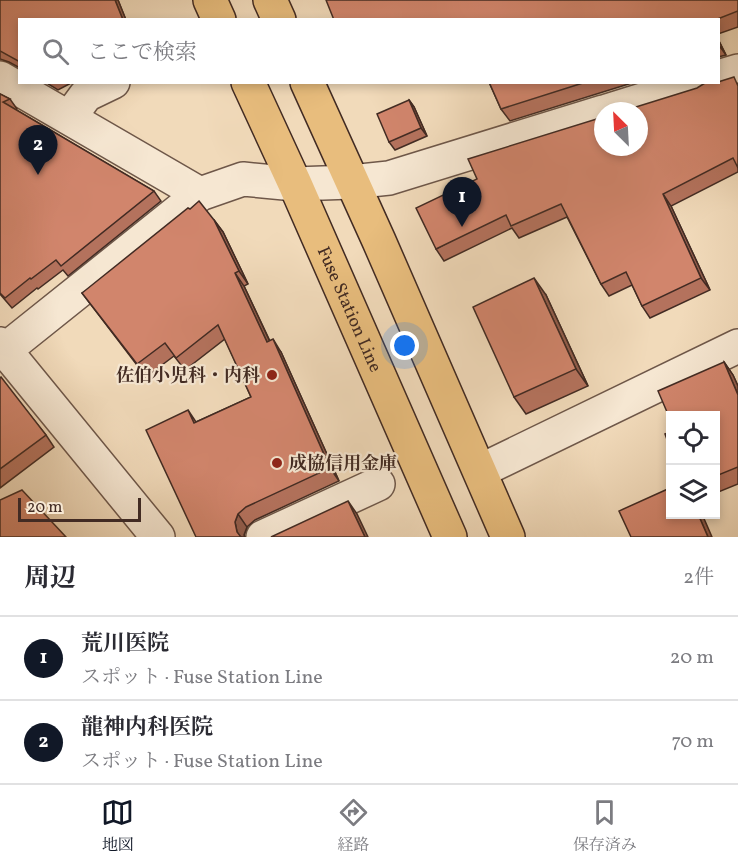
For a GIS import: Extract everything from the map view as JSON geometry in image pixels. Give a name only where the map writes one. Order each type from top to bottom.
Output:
[{"type":"main road","points":[[210,0],[218,18]]},
{"type":"main road","name":"Fuse Station Line","points":[[249,84],[450,537]]},
{"type":"main road","points":[[308,84],[508,537]]},
{"type":"street","points":[[720,76],[738,71]]},
{"type":"street","points":[[0,78],[200,194]]},
{"type":"street","points":[[69,118],[86,95],[109,84]]},
{"type":"street","points":[[637,102],[694,84]]},
{"type":"street","points":[[158,537],[1,349],[200,194],[243,178],[295,184],[389,178],[594,115]]},
{"type":"street","points":[[480,471],[738,346]]},
{"type":"street","points":[[263,537],[378,484]]},
{"type":"building","points":[[0,0],[115,0],[122,18],[18,18],[18,61],[0,51]]},
{"type":"building","points":[[326,0],[738,0],[738,11],[720,18],[333,18]]},
{"type":"building","points":[[734,77],[738,86],[738,168],[733,158],[663,194],[701,278],[642,306],[626,272],[601,284],[561,204],[511,226],[506,215],[436,249],[416,208],[477,179],[468,159],[594,120],[594,156],[648,156],[648,103],[703,84],[720,84],[720,81]]},
{"type":"building","points":[[490,84],[580,84],[501,109]]},
{"type":"building","points":[[0,94],[10,99],[3,102],[154,191],[61,266],[56,260],[5,298],[0,293]]},
{"type":"building","points":[[409,100],[421,128],[389,142],[377,114]]},
{"type":"building","points":[[199,201],[214,220],[239,271],[235,273],[267,342],[273,339],[330,468],[246,507],[238,514],[235,522],[237,532],[241,537],[196,537],[146,430],[188,410],[194,423],[251,397],[218,325],[176,358],[165,343],[137,364],[82,293]]},
{"type":"building","points":[[534,278],[576,369],[514,397],[473,307]]},
{"type":"building","points":[[724,362],[738,395],[738,467],[720,474],[720,411],[667,411],[658,391]]},
{"type":"building","points":[[0,378],[46,435],[0,469]]},
{"type":"building","points":[[22,490],[66,537],[0,537],[0,500]]},
{"type":"building","points":[[666,490],[666,519],[700,519],[708,537],[631,537],[619,511]]},
{"type":"building","points":[[348,501],[365,537],[271,537]]},
{"type":"place","name":"龍神内科医院","points":[[38,175]]},
{"type":"place","name":"荒川医院","points":[[462,227]]},
{"type":"place","name":"佐伯小児科・内科","points":[[272,375]]},
{"type":"place","name":"成協信用金庫","points":[[277,463]]}]
